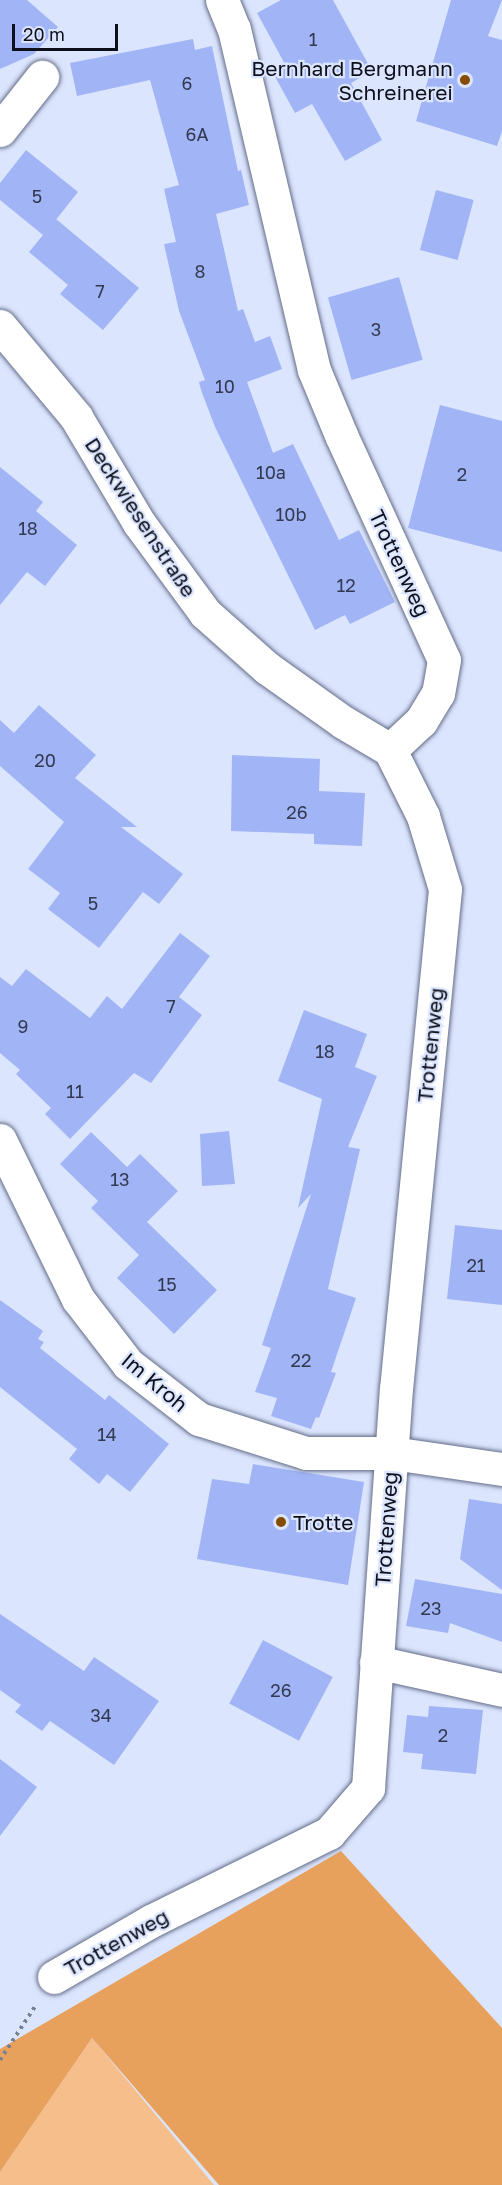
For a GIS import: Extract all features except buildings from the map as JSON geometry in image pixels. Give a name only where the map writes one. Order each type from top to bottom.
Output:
[{"type":"street","name":"Trottenweg","points":[[54,1977],[151,1921],[328,1833],[368,1788],[392,1454],[445,889],[423,816],[390,750],[421,721],[438,693],[444,660],[314,370],[234,28],[222,0]]},
{"type":"street","points":[[0,130],[42,77]]},
{"type":"street","name":"Deckwiesenstraße","points":[[0,326],[76,417],[139,523],[205,614],[267,668],[343,722],[390,750]]},
{"type":"street","name":"Im Kroh","points":[[0,1140],[78,1299],[128,1364],[199,1419],[306,1453],[392,1454],[502,1468]]},
{"type":"street","points":[[376,1662],[502,1690]]},
{"type":"path","points":[[0,2060],[54,1977]]},
{"type":"shaded area","points":[[341,1851],[502,2028],[502,2185],[219,2185],[92,2038],[0,2172],[0,2049]]},
{"type":"shaded area","points":[[92,2038],[214,2185],[0,2185],[0,2172]]},
{"type":"place","name":"Bernhard Bergmann Schreinerei","points":[[465,80]]},
{"type":"place","name":"Trotte","points":[[281,1522]]}]
